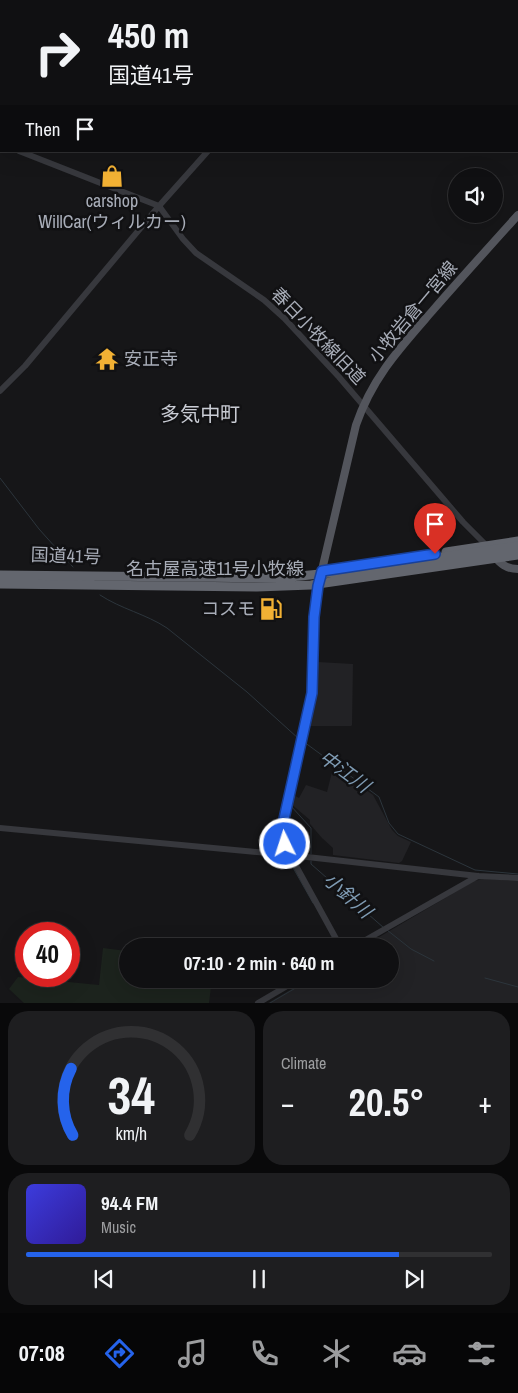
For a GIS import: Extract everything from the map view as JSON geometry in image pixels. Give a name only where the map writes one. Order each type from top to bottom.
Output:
[{"type":"highway","name":"国道41号","points":[[0,573],[251,576],[299,574],[489,548],[518,541]]},
{"type":"highway","name":"名古屋高速11号小牧線","points":[[0,573],[187,578],[280,578],[311,576],[489,548],[518,548]]},
{"type":"highway","name":"国道41号","points":[[0,585],[277,590],[499,562],[518,557]]},
{"type":"highway","name":"名古屋高速11号小牧線","points":[[0,585],[280,587],[340,582],[518,557]]},
{"type":"highway","points":[[107,588],[188,588],[198,583],[250,584],[307,581],[465,560],[472,562]]},
{"type":"highway","points":[[0,579],[180,581],[187,578]]},
{"type":"main road","name":"小牧岩倉一宮線","points":[[318,586],[351,443],[363,405],[382,371],[395,354],[518,214]]},
{"type":"main road","points":[[489,548],[499,562],[510,569],[518,570]]},
{"type":"street","points":[[22,152],[160,206]]},
{"type":"street","points":[[0,392],[26,366],[207,152]]},
{"type":"street","name":"春日小牧線旧道","points":[[160,206],[196,254],[273,307],[340,377],[489,548]]},
{"type":"street","points":[[318,586],[314,617],[312,693],[283,830],[287,855],[335,938]]},
{"type":"street","points":[[0,828],[287,855],[478,876],[518,878]]},
{"type":"street","points":[[369,938],[478,876]]},
{"type":"street","points":[[258,1003],[284,988]]},
{"type":"shaded area","points":[[318,662],[353,664],[351,726],[308,725],[315,692],[316,664]]},
{"type":"shaded area","points":[[333,768],[361,789],[362,787],[373,795],[392,830],[398,836],[411,842],[402,861],[399,863],[333,855],[333,848],[310,824],[310,820],[290,803],[292,794],[299,798],[306,785],[327,792]]},
{"type":"shaded area","points":[[484,879],[518,881],[518,1003],[268,1003],[294,988],[399,988],[399,938],[378,938],[474,881]]},
{"type":"shaded area","points":[[103,948],[119,950],[119,988],[211,988],[209,1003],[24,1003],[9,989],[15,981],[15,987],[80,987],[80,983],[99,985]]},
{"type":"waterway","name":"中江川","points":[[0,478],[39,529],[73,567]]},
{"type":"waterway","name":"中江川","points":[[100,595],[167,628],[247,692],[299,739]]},
{"type":"waterway","points":[[284,851],[280,838],[280,824],[296,752],[297,738]]},
{"type":"waterway","name":"中江川","points":[[304,742],[379,797],[389,823],[398,834],[475,870],[518,874]]},
{"type":"waterway","name":"小針川","points":[[290,805],[311,828],[311,854]]},
{"type":"waterway","points":[[287,857],[313,903]]},
{"type":"waterway","name":"小針川","points":[[311,861],[311,864],[384,928]]},
{"type":"waterway","name":"小針川","points":[[387,930],[411,949],[434,961]]},
{"type":"waterway","name":"小針川","points":[[485,978],[518,987]]},
{"type":"waterway","points":[[270,1003],[296,988]]},
{"type":"place","name":"carshop WillCar(ウィルカー)","points":[[112,176]]},
{"type":"place","name":"安正寺","points":[[107,359]]},
{"type":"place","name":"コスモ","points":[[271,609]]},
{"type":"district","name":"多気中町","points":[[200,414]]},
{"type":"route","points":[[285,844],[284,819],[312,693],[314,617],[322,571],[435,554]]}]
